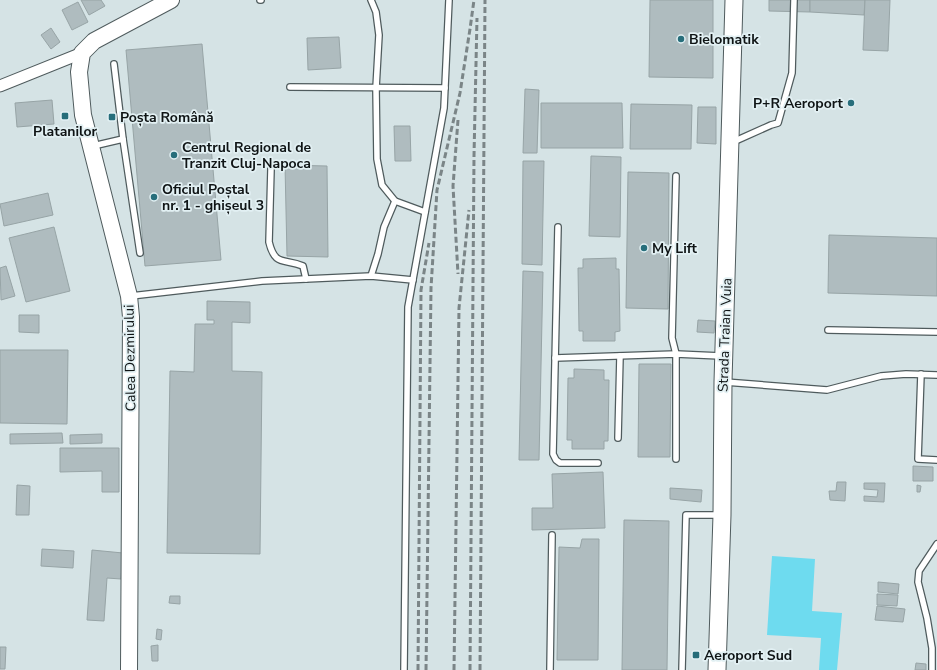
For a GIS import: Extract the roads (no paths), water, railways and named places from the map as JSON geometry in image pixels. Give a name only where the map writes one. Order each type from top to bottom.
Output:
[{"type":"main road","points":[[82,53],[94,41],[171,0]]},
{"type":"main road","name":"Strada Traian Vuia","points":[[717,670],[722,515],[723,382],[734,0]]},
{"type":"main road","name":"Calea Dezmirului","points":[[82,53],[79,72],[83,115],[129,296],[131,317],[129,670]]},
{"type":"street","points":[[0,86],[82,53]]},
{"type":"lane","points":[[371,0],[376,12],[379,35],[376,88],[377,159],[382,185],[395,201],[425,212]]},
{"type":"lane","points":[[404,670],[408,307],[444,108],[449,0]]},
{"type":"lane","points":[[731,143],[771,125],[778,124],[792,73],[794,0]]},
{"type":"lane","points":[[114,64],[123,139],[140,253]]},
{"type":"lane","points":[[290,87],[445,88]]},
{"type":"lane","points":[[91,147],[123,139]]},
{"type":"lane","points":[[271,169],[269,242],[272,252],[276,258],[303,266],[306,279]]},
{"type":"lane","points":[[676,176],[672,338],[676,354],[676,459]]},
{"type":"lane","points":[[371,276],[378,254],[384,226],[395,201]]},
{"type":"lane","points":[[558,227],[553,454],[556,460],[560,463],[598,463]]},
{"type":"lane","points":[[129,296],[262,281],[371,276],[413,280]]},
{"type":"lane","points":[[828,330],[937,332]]},
{"type":"lane","points":[[555,358],[676,354],[724,356]]},
{"type":"lane","points":[[618,438],[620,356]]},
{"type":"lane","points":[[723,382],[827,390],[881,376],[922,374],[937,375]]},
{"type":"lane","points":[[922,374],[918,459],[937,460]]},
{"type":"lane","points":[[682,670],[686,515],[722,515]]},
{"type":"lane","points":[[550,670],[552,535]]},
{"type":"lane","points":[[932,670],[927,618],[918,582],[919,571],[937,544]]},
{"type":"railway","points":[[426,670],[431,288],[437,190],[460,93],[474,0]]},
{"type":"railway","points":[[480,670],[485,0]]},
{"type":"railway","points":[[470,670],[474,156],[477,18]]},
{"type":"railway","points":[[458,120],[453,186],[458,274]]},
{"type":"railway","points":[[454,670],[459,308],[469,210]]},
{"type":"railway","points":[[418,670],[421,290],[429,243]]},
{"type":"place","name":"Bielomatik","points":[[681,39]]},
{"type":"place","name":"P+R Aeroport","points":[[851,103]]},
{"type":"place","name":"Platanilor","points":[[65,116]]},
{"type":"place","name":"Poșta Română","points":[[112,117]]},
{"type":"place","name":"Centrul Regional de Tranzit Cluj-Napoca","points":[[174,155]]},
{"type":"place","name":"Oficiul Poștal nr. 1 - ghișeul 3","points":[[154,197]]},
{"type":"place","name":"My Lift","points":[[644,248]]},
{"type":"place","name":"Aeroport Sud","points":[[696,655]]}]
